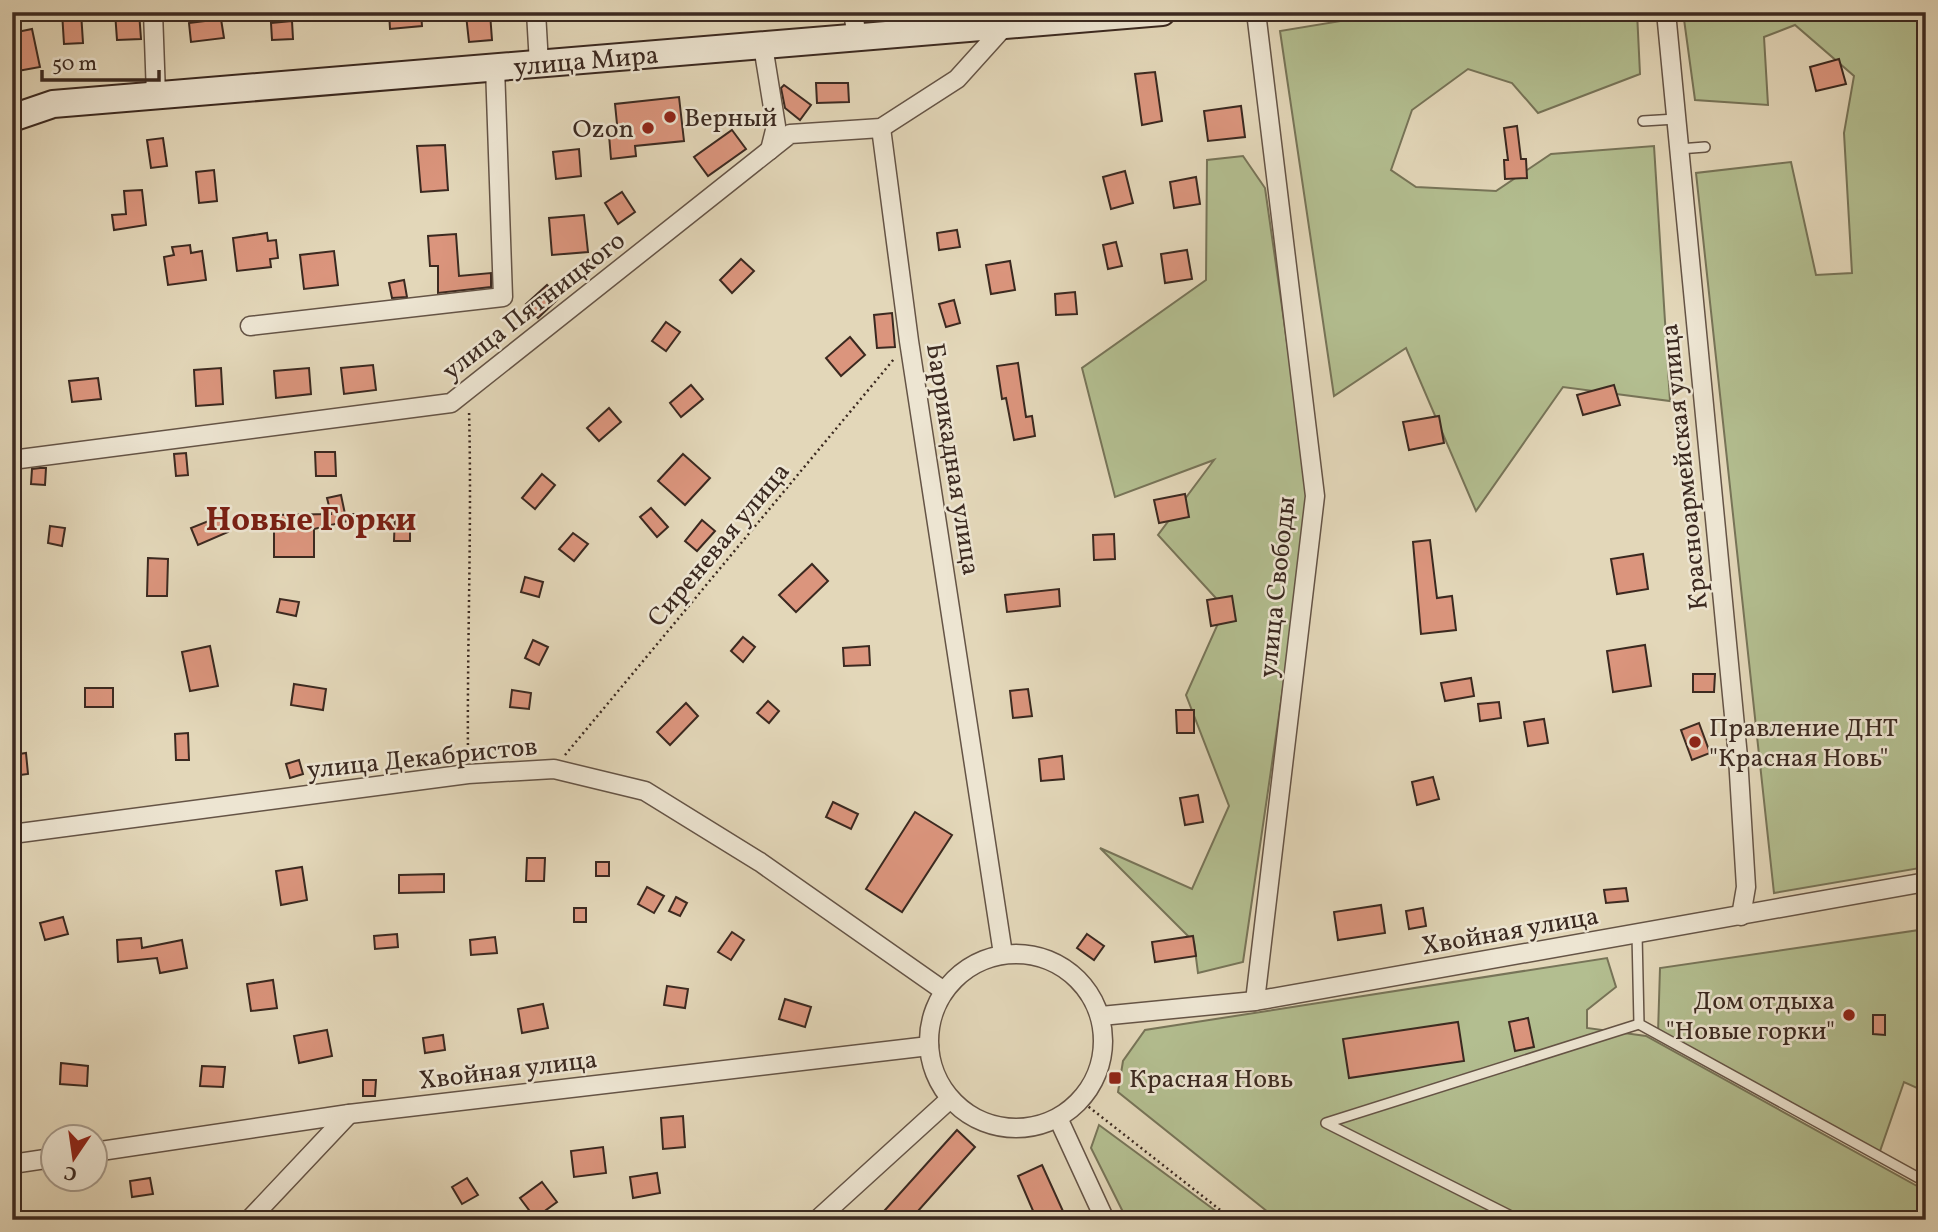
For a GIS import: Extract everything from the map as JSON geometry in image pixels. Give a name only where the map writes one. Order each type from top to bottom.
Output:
[{"type":"street","points":[[153,12],[156,95]]},
{"type":"street","points":[[536,12],[539,64]]},
{"type":"street","name":"улица Мира","points":[[12,118],[53,104],[763,46],[855,25],[1003,28],[1162,12]]},
{"type":"street","name":"улица Свободы","points":[[1255,1001],[1315,496],[1256,12]]},
{"type":"street","name":"Красноармейская улица","points":[[1666,12],[1738,757],[1746,887],[1741,916]]},
{"type":"street","points":[[881,128],[957,79],[1003,28]]},
{"type":"street","points":[[763,46],[776,125],[770,150]]},
{"type":"street","points":[[250,326],[503,297],[495,67]]},
{"type":"street","name":"улица Пятницкого","points":[[12,460],[451,403],[790,134],[881,128]]},
{"type":"street","name":"Баррикадная улица","points":[[881,128],[909,341],[1003,954]]},
{"type":"street","name":"улица Декабристов","points":[[12,834],[468,774],[554,769],[645,791],[760,862],[944,991]]},
{"type":"street","name":"Хвойная улица","points":[[1101,1016],[1255,1001],[1926,882]]},
{"type":"street","points":[[1003,954],[1033,955],[1058,964],[1085,986],[1101,1016],[1104,1047],[1093,1083],[1080,1100],[1058,1118],[1040,1125],[994,1125],[969,1115],[950,1099],[935,1075],[929,1046],[931,1019],[944,991],[957,976],[979,961],[1003,954]]},
{"type":"street","name":"Хвойная улица","points":[[108,1150],[349,1114],[929,1046]]},
{"type":"street","points":[[817,1220],[950,1099]]},
{"type":"street","points":[[249,1220],[349,1114]]},
{"type":"street","points":[[1058,1118],[1105,1220]]},
{"type":"street","points":[[12,1164],[38,1160]]},
{"type":"lane","points":[[1643,121],[1676,118]]},
{"type":"lane","points":[[1679,149],[1705,147]]},
{"type":"lane","points":[[1637,934],[1639,1024]]},
{"type":"lane","points":[[1519,1220],[1326,1123],[1639,1024],[1926,1182]]},
{"type":"path","name":"Сиреневая улица","points":[[554,769],[909,341]]},
{"type":"path","points":[[468,774],[467,621],[472,516],[469,389]]},
{"type":"path","points":[[1080,1100],[1233,1220]]},
{"type":"green space","points":[[1395,12],[1637,12],[1640,74],[1538,113],[1512,83],[1468,69],[1412,110],[1391,170],[1416,187],[1496,191],[1551,154],[1654,146],[1670,401],[1563,387],[1476,511],[1406,348],[1334,396],[1280,31]]},
{"type":"green space","points":[[1683,12],[1926,12],[1926,867],[1774,893],[1696,173],[1791,162],[1816,275],[1852,273],[1844,133],[1854,76],[1795,25],[1764,37],[1768,105],[1695,100]]},
{"type":"green space","points":[[1243,156],[1265,188],[1310,503],[1243,962],[1198,973],[1194,942],[1100,848],[1192,889],[1229,806],[1186,695],[1225,608],[1158,535],[1214,460],[1115,497],[1082,368],[1206,280],[1207,160]]},
{"type":"green space","points":[[1926,929],[1926,1092],[1904,1082],[1879,1154],[1658,1033],[1660,968]]},
{"type":"green space","points":[[1607,958],[1616,987],[1587,1010],[1587,1028],[1646,1036],[1926,1191],[1926,1220],[1278,1220],[1118,1092],[1123,1061],[1145,1030]]},
{"type":"green space","points":[[1099,1125],[1228,1220],[1127,1220],[1091,1148]]},
{"type":"building","points":[[62,12],[81,12],[83,43],[64,44]]},
{"type":"building","points":[[115,12],[139,12],[141,39],[117,40]]},
{"type":"building","points":[[389,12],[421,12],[422,26],[390,29]]},
{"type":"building","points":[[490,13],[492,40],[469,42],[466,15]]},
{"type":"building","points":[[221,19],[224,38],[191,42],[189,23]]},
{"type":"building","points":[[292,21],[293,39],[272,40],[271,23]]},
{"type":"building","points":[[32,29],[40,67],[12,72],[12,33]]},
{"type":"building","points":[[1839,59],[1846,84],[1816,91],[1810,67]]},
{"type":"building","points":[[1155,72],[1162,121],[1142,125],[1135,74]]},
{"type":"building","points":[[816,83],[848,83],[849,102],[817,103]]},
{"type":"building","points":[[784,85],[811,105],[800,120],[785,108],[781,88]]},
{"type":"building","points":[[679,97],[684,141],[635,146],[636,156],[611,159],[609,135],[618,134],[615,104]]},
{"type":"building","points":[[1241,106],[1245,137],[1208,141],[1204,111]]},
{"type":"building","points":[[1517,126],[1521,159],[1526,159],[1527,178],[1505,179],[1504,160],[1508,160],[1504,128]]},
{"type":"building","points":[[732,130],[746,149],[708,176],[694,157]]},
{"type":"building","points":[[163,138],[167,166],[151,168],[147,140]]},
{"type":"building","points":[[445,145],[448,190],[421,192],[417,146]]},
{"type":"building","points":[[579,149],[581,176],[556,179],[553,152]]},
{"type":"building","points":[[214,170],[217,201],[199,203],[196,172]]},
{"type":"building","points":[[1125,171],[1133,203],[1111,209],[1103,177]]},
{"type":"building","points":[[1196,177],[1200,204],[1174,208],[1170,182]]},
{"type":"building","points":[[142,190],[146,225],[114,230],[112,215],[126,214],[124,191]]},
{"type":"building","points":[[622,192],[635,212],[618,224],[605,203]]},
{"type":"building","points":[[584,215],[588,252],[552,255],[549,218]]},
{"type":"building","points":[[957,230],[960,247],[939,250],[937,233]]},
{"type":"building","points":[[267,233],[268,241],[276,240],[278,258],[270,259],[271,267],[237,271],[233,238]]},
{"type":"building","points":[[456,234],[459,276],[491,273],[491,287],[438,293],[438,266],[430,266],[428,236]]},
{"type":"building","points":[[1116,242],[1122,266],[1108,269],[1103,245]]},
{"type":"building","points":[[190,245],[191,253],[202,251],[206,280],[168,285],[164,257],[174,255],[172,247]]},
{"type":"building","points":[[1187,250],[1192,279],[1165,283],[1161,254]]},
{"type":"building","points":[[334,251],[338,285],[304,289],[300,255]]},
{"type":"building","points":[[741,259],[754,271],[732,293],[720,280]]},
{"type":"building","points":[[1010,261],[1015,290],[991,294],[986,265]]},
{"type":"building","points":[[404,280],[407,297],[392,298],[389,283]]},
{"type":"building","points":[[547,285],[559,298],[538,318],[526,304]]},
{"type":"building","points":[[1075,292],[1077,314],[1056,315],[1055,294]]},
{"type":"building","points":[[954,300],[960,323],[946,327],[939,304]]},
{"type":"building","points":[[892,313],[895,347],[877,348],[874,315]]},
{"type":"building","points":[[666,322],[680,332],[666,351],[652,341]]},
{"type":"building","points":[[850,337],[865,355],[841,376],[826,358]]},
{"type":"building","points":[[1018,363],[1026,417],[1032,416],[1035,436],[1014,440],[1006,398],[1002,399],[997,366]]},
{"type":"building","points":[[373,365],[376,390],[344,394],[341,368]]},
{"type":"building","points":[[221,368],[223,404],[196,406],[194,370]]},
{"type":"building","points":[[309,368],[311,394],[276,398],[274,371]]},
{"type":"building","points":[[98,378],[101,399],[72,402],[69,381]]},
{"type":"building","points":[[691,385],[703,399],[681,417],[670,403]]},
{"type":"building","points":[[1614,385],[1620,405],[1583,415],[1577,395]]},
{"type":"building","points":[[609,408],[621,422],[599,441],[587,428]]},
{"type":"building","points":[[1439,416],[1444,443],[1409,450],[1403,422]]},
{"type":"building","points":[[315,452],[335,452],[336,476],[316,476]]},
{"type":"building","points":[[186,453],[188,475],[176,476],[174,454]]},
{"type":"building","points":[[683,454],[710,478],[685,505],[658,481]]},
{"type":"building","points":[[46,468],[45,485],[31,484],[32,469]]},
{"type":"building","points":[[542,474],[555,485],[535,509],[522,498]]},
{"type":"building","points":[[1185,494],[1189,517],[1159,523],[1154,500]]},
{"type":"building","points":[[341,495],[345,514],[355,514],[356,519],[314,529],[314,557],[274,557],[274,515],[331,514],[327,498]]},
{"type":"building","points":[[651,508],[668,527],[657,537],[640,517]]},
{"type":"building","points":[[395,513],[410,513],[410,541],[394,541]]},
{"type":"building","points":[[221,516],[228,532],[198,545],[191,528]]},
{"type":"building","points":[[702,520],[715,531],[697,551],[685,541]]},
{"type":"building","points":[[50,526],[65,528],[62,546],[48,543]]},
{"type":"building","points":[[573,533],[588,544],[574,561],[559,549]]},
{"type":"building","points":[[1114,534],[1115,559],[1094,560],[1093,535]]},
{"type":"building","points":[[1430,540],[1437,598],[1452,596],[1456,630],[1421,634],[1413,542]]},
{"type":"building","points":[[1643,554],[1648,589],[1617,594],[1611,559]]},
{"type":"building","points":[[148,558],[168,559],[167,596],[147,596]]},
{"type":"building","points":[[812,564],[828,581],[796,612],[779,595]]},
{"type":"building","points":[[525,577],[543,582],[539,597],[521,592]]},
{"type":"building","points":[[1059,589],[1060,606],[1007,612],[1005,595]]},
{"type":"building","points":[[1232,596],[1236,621],[1211,626],[1207,600]]},
{"type":"building","points":[[280,599],[299,602],[296,616],[277,612]]},
{"type":"building","points":[[743,637],[755,647],[743,662],[731,651]]},
{"type":"building","points":[[533,640],[548,647],[539,665],[525,658]]},
{"type":"building","points":[[1645,645],[1651,686],[1613,692],[1607,651]]},
{"type":"building","points":[[210,646],[218,686],[190,691],[182,652]]},
{"type":"building","points":[[869,646],[870,665],[844,666],[843,648]]},
{"type":"building","points":[[1693,674],[1715,674],[1714,692],[1693,692]]},
{"type":"building","points":[[1471,678],[1474,696],[1445,701],[1441,683]]},
{"type":"building","points":[[294,684],[326,689],[323,710],[291,705]]},
{"type":"building","points":[[85,688],[113,688],[113,707],[85,707]]},
{"type":"building","points":[[1028,689],[1032,716],[1013,718],[1010,691]]},
{"type":"building","points":[[512,690],[531,693],[529,709],[510,707]]},
{"type":"building","points":[[768,701],[779,711],[769,723],[757,713]]},
{"type":"building","points":[[1499,702],[1501,718],[1480,721],[1478,704]]},
{"type":"building","points":[[686,703],[698,716],[670,745],[657,732]]},
{"type":"building","points":[[1176,710],[1194,710],[1194,733],[1177,733]]},
{"type":"building","points":[[1544,719],[1548,743],[1528,746],[1524,722]]},
{"type":"building","name":"Правление ДНТ \"Красная Новь\"","points":[[1699,723],[1710,753],[1692,760],[1681,730]]},
{"type":"building","points":[[188,733],[189,760],[176,760],[175,734]]},
{"type":"building","points":[[26,753],[28,774],[12,776],[12,755]]},
{"type":"building","points":[[1062,756],[1064,779],[1041,781],[1039,759]]},
{"type":"building","points":[[299,760],[303,774],[290,778],[286,764]]},
{"type":"building","points":[[1433,777],[1439,799],[1417,805],[1412,782]]},
{"type":"building","points":[[1198,795],[1203,822],[1185,825],[1180,798]]},
{"type":"building","points":[[833,802],[858,814],[851,829],[826,817]]},
{"type":"building","points":[[915,812],[952,835],[902,912],[866,889]]},
{"type":"building","points":[[527,858],[545,858],[544,881],[526,881]]},
{"type":"building","points":[[596,862],[609,862],[609,876],[596,876]]},
{"type":"building","points":[[302,867],[307,900],[281,905],[276,871]]},
{"type":"building","points":[[444,874],[444,892],[399,893],[399,875]]},
{"type":"building","points":[[647,887],[664,896],[654,913],[638,904]]},
{"type":"building","points":[[1626,888],[1628,901],[1606,903],[1604,890]]},
{"type":"building","points":[[676,897],[687,903],[680,916],[669,911]]},
{"type":"building","points":[[1381,905],[1385,933],[1338,940],[1334,912]]},
{"type":"building","points":[[574,908],[586,908],[586,922],[574,922]]},
{"type":"building","points":[[1423,908],[1426,926],[1409,929],[1406,911]]},
{"type":"building","points":[[63,917],[68,934],[45,940],[40,923]]},
{"type":"building","points":[[732,932],[744,940],[731,960],[718,952]]},
{"type":"building","points":[[397,934],[398,947],[375,949],[374,936]]},
{"type":"building","points":[[1087,934],[1104,946],[1094,960],[1077,948]]},
{"type":"building","points":[[1193,936],[1196,956],[1155,962],[1152,942]]},
{"type":"building","points":[[495,937],[497,953],[471,955],[470,940]]},
{"type":"building","points":[[141,938],[142,948],[182,940],[187,968],[160,973],[157,958],[118,962],[117,940]]},
{"type":"building","points":[[273,980],[277,1008],[251,1011],[247,984]]},
{"type":"building","points":[[667,986],[688,989],[685,1008],[664,1005]]},
{"type":"building","points":[[785,999],[811,1007],[805,1027],[779,1019]]},
{"type":"building","points":[[543,1004],[548,1028],[522,1033],[518,1009]]},
{"type":"building","points":[[1873,1015],[1885,1015],[1885,1035],[1873,1034]]},
{"type":"building","points":[[1528,1018],[1534,1047],[1515,1051],[1509,1022]]},
{"type":"building","points":[[1458,1022],[1464,1061],[1349,1078],[1343,1039]]},
{"type":"building","points":[[327,1030],[332,1056],[299,1063],[294,1036]]},
{"type":"building","points":[[443,1035],[445,1050],[425,1053],[423,1038]]},
{"type":"building","points":[[61,1063],[88,1066],[87,1086],[60,1084]]},
{"type":"building","points":[[202,1066],[225,1067],[223,1087],[200,1086]]},
{"type":"building","points":[[363,1080],[376,1080],[375,1096],[363,1096]]},
{"type":"building","points":[[683,1116],[685,1147],[663,1149],[661,1118]]},
{"type":"building","points":[[957,1130],[975,1147],[910,1220],[876,1220]]},
{"type":"building","points":[[603,1147],[606,1173],[574,1177],[571,1151]]},
{"type":"building","points":[[1042,1165],[1067,1220],[1037,1220],[1018,1176]]},
{"type":"building","points":[[657,1173],[660,1193],[633,1198],[630,1177]]},
{"type":"building","points":[[150,1178],[153,1194],[132,1197],[130,1181]]},
{"type":"building","points":[[467,1178],[478,1195],[462,1204],[452,1187]]},
{"type":"building","points":[[542,1182],[557,1202],[535,1218],[520,1198]]},
{"type":"place","name":"Верный","points":[[670,117]]},
{"type":"place","name":"Ozon","points":[[648,128]]},
{"type":"place","name":"Правление ДНТ \"Красная Новь\"","points":[[1695,742]]},
{"type":"place","name":"Дом отдыха \"Новые горки\"","points":[[1849,1015]]},
{"type":"place","name":"Красная Новь","points":[[1115,1078]]},
{"type":"district","name":"Новые Горки","points":[[311,518]]}]
